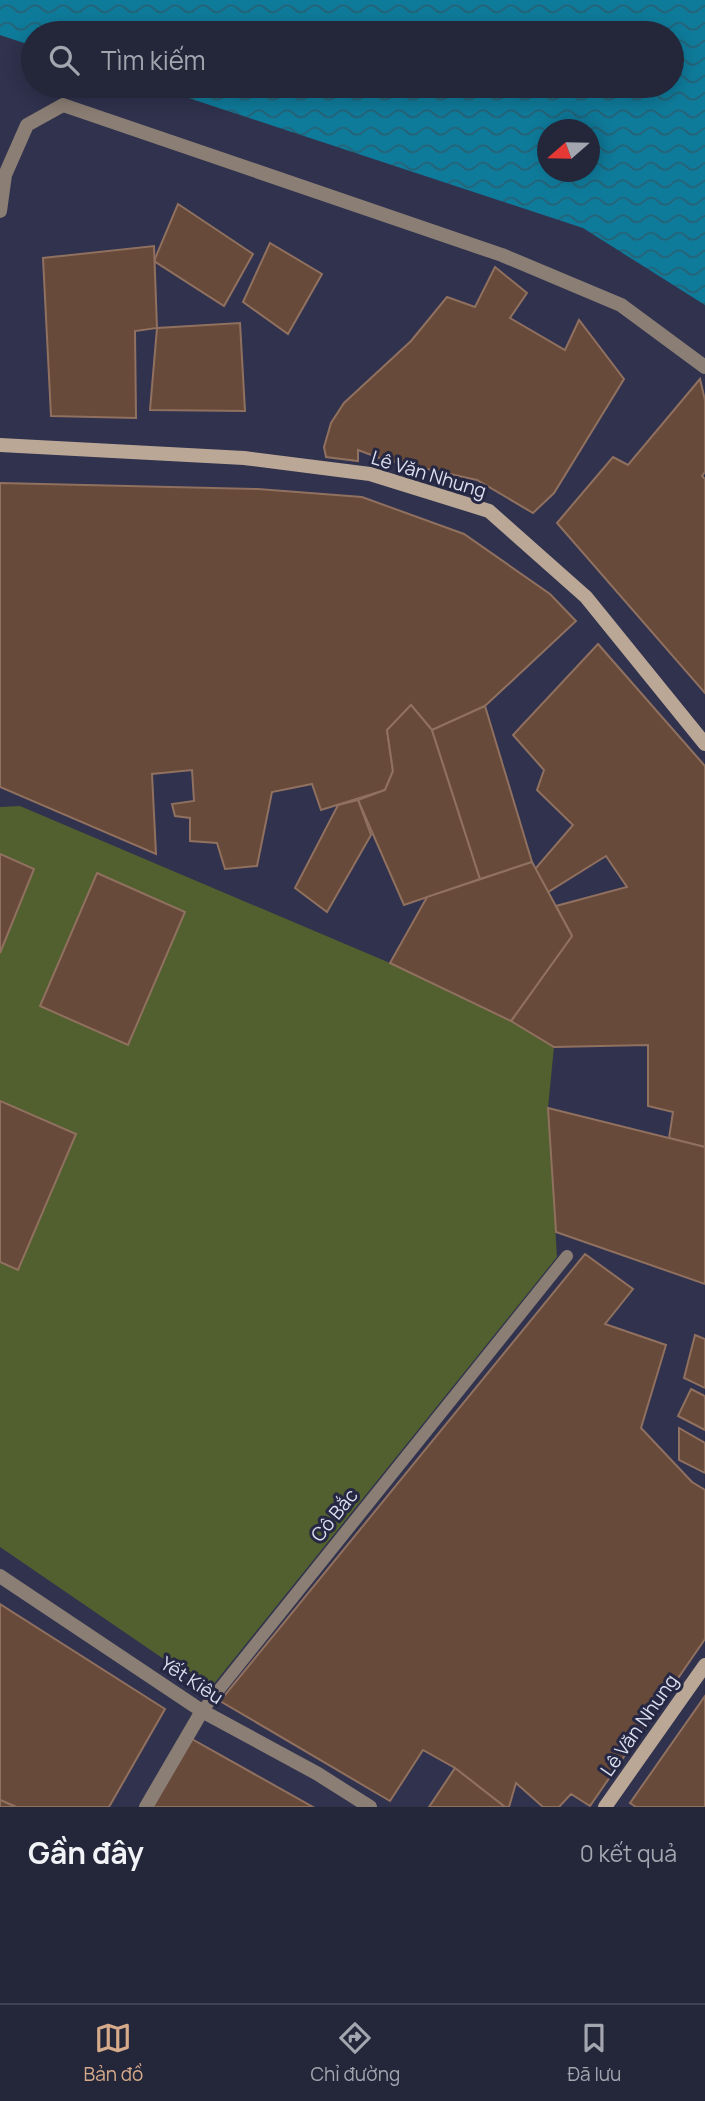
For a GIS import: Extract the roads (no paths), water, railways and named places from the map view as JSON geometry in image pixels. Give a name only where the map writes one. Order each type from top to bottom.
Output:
[{"type":"street","points":[[0,211],[5,175],[27,125],[63,105],[502,255],[621,305],[705,367]]},
{"type":"street","name":"Lê Văn Nhung","points":[[0,445],[244,458],[370,474],[489,511],[586,597],[705,744]]},
{"type":"street","name":"Yết Kiêu","points":[[0,1576],[202,1711],[318,1774],[370,1807]]},
{"type":"street","name":"Lê Văn Nhung","points":[[605,1807],[705,1665]]},
{"type":"street","name":"Cô Bắc","points":[[146,1807],[202,1711]]},
{"type":"lane","name":"Cô Bắc","points":[[202,1711],[567,1256]]},
{"type":"water","points":[[0,0],[705,0],[705,305],[583,228],[188,98],[684,98],[684,21],[21,21],[21,42],[0,35]]}]
